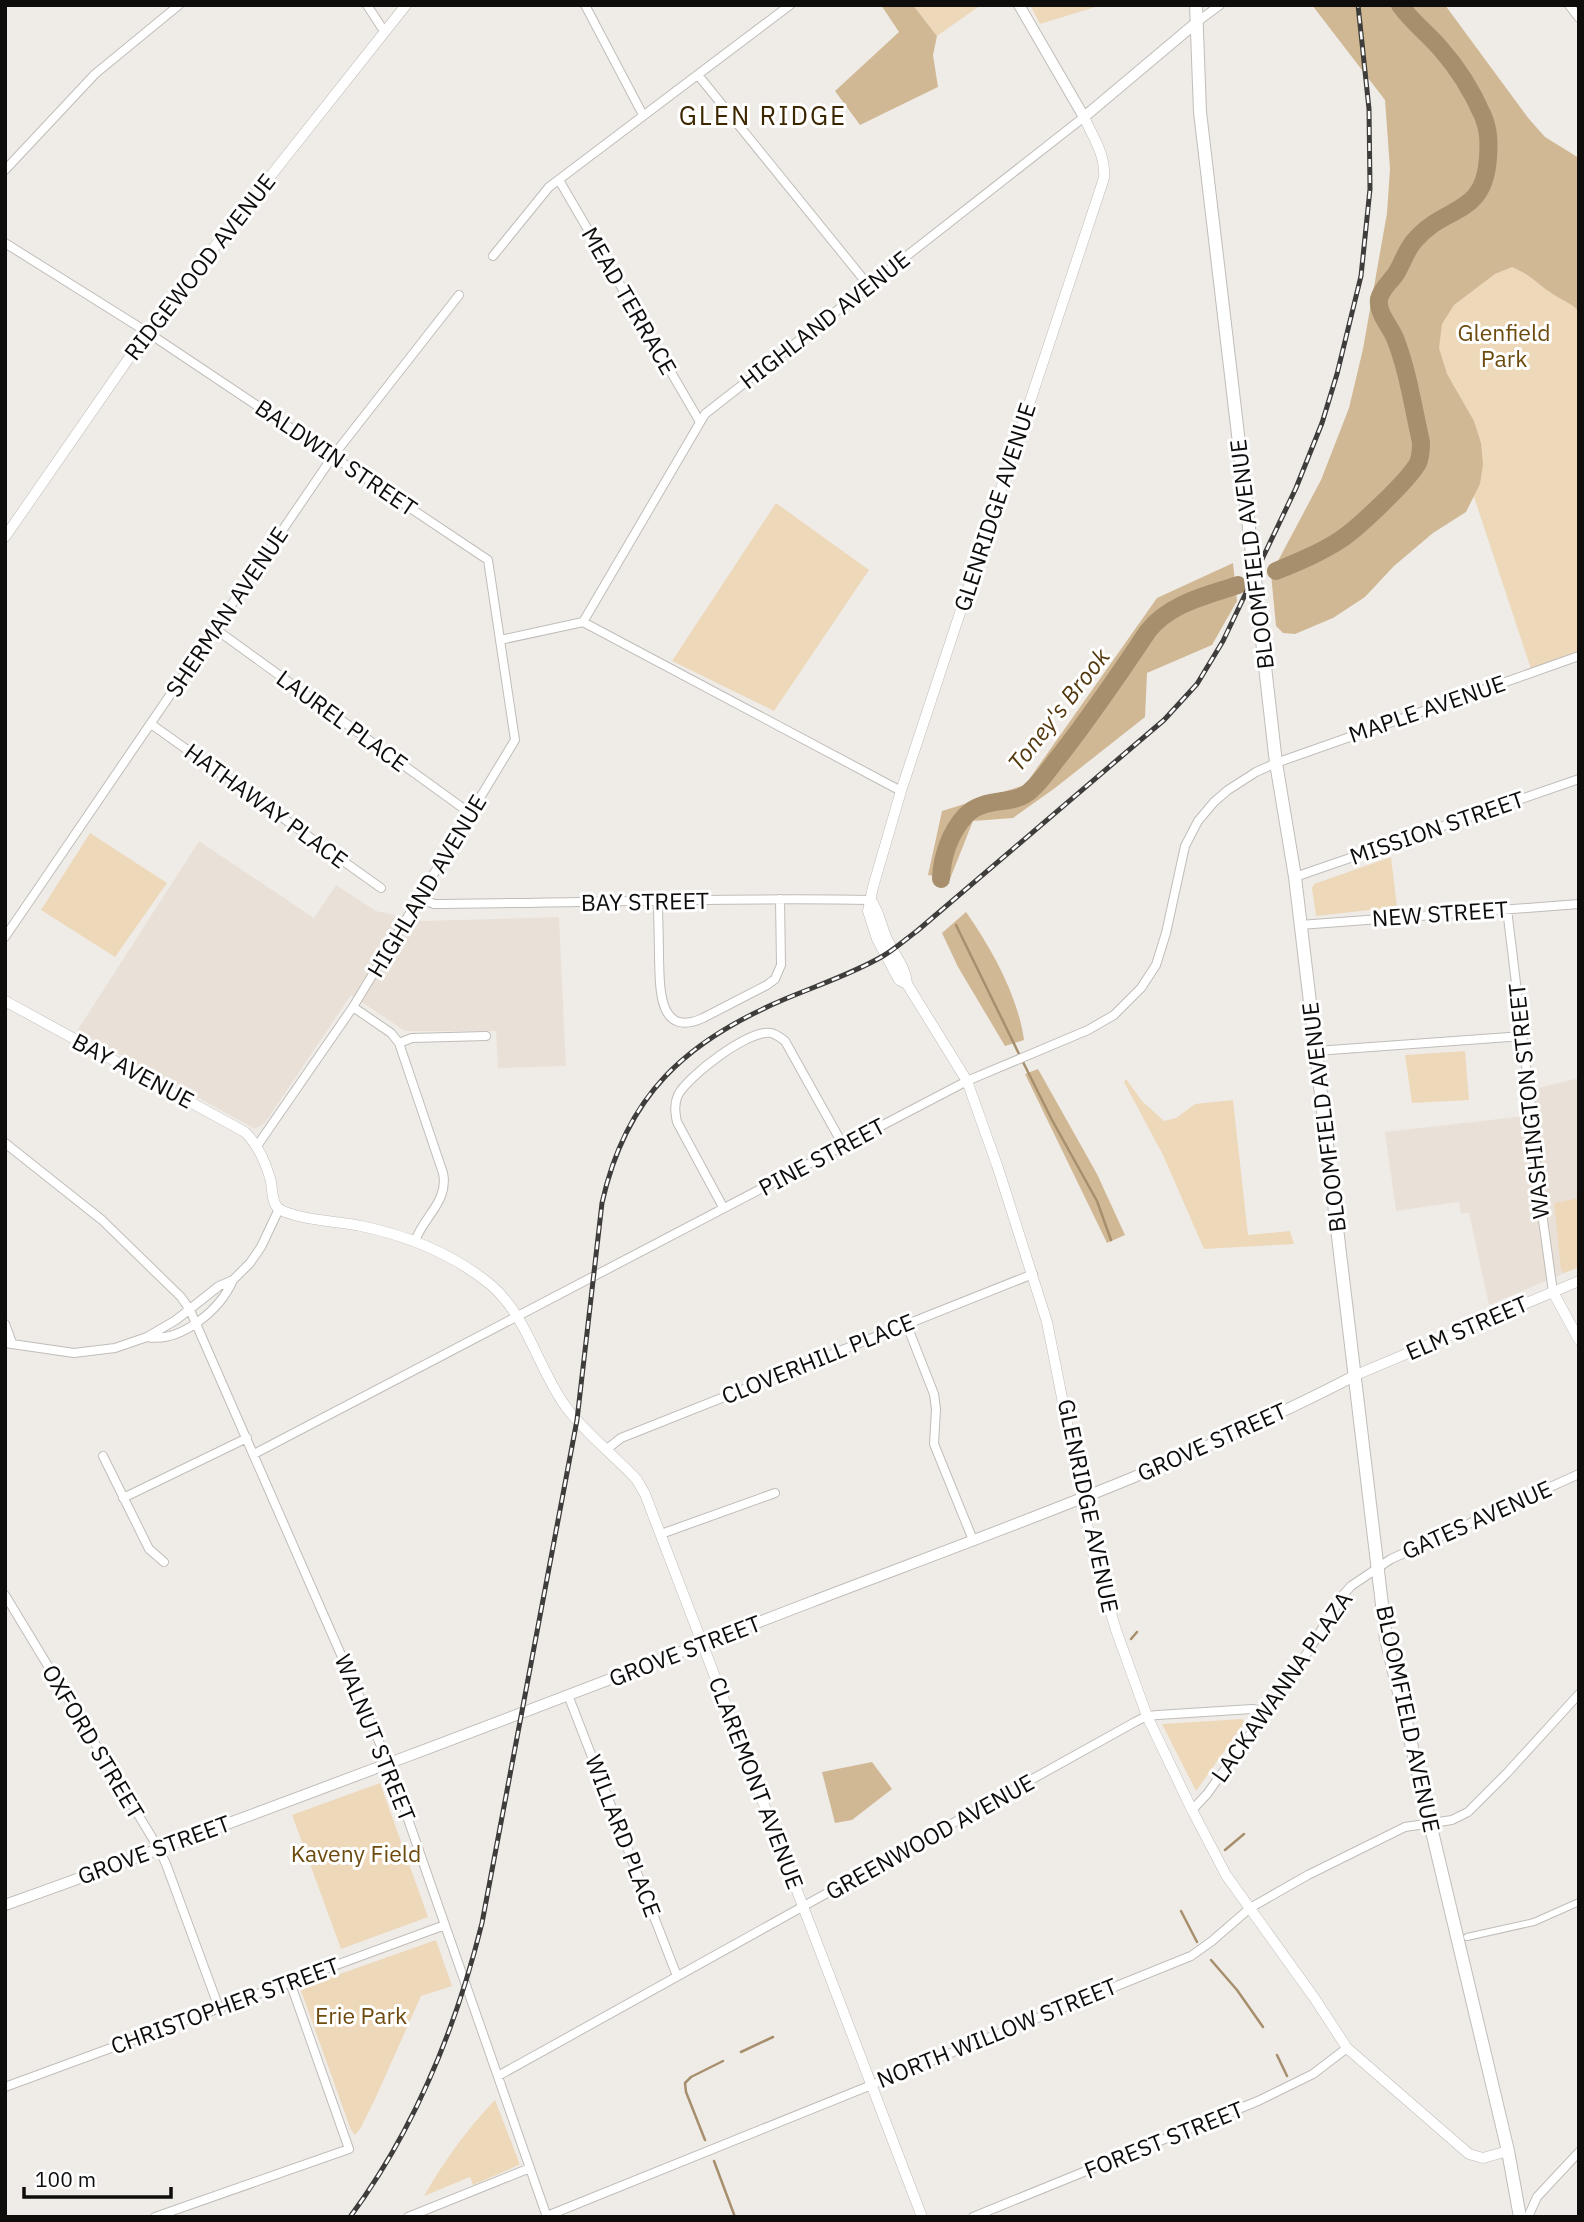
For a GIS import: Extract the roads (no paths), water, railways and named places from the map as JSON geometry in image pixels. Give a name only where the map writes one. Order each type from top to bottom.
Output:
[{"type":"main road","points":[[1019,5],[1084,117]]},
{"type":"main road","name":"BLOOMFIELD AVENUE","points":[[1196,5],[1200,113],[1276,763],[1295,877],[1377,1569],[1390,1658],[1508,2151],[1520,2217]]},
{"type":"main road","name":"HIGHLAND AVENUE","points":[[1084,117],[1197,22]]},
{"type":"main road","name":"GROVE STREET","points":[[5,1905],[568,1695],[1083,1498],[1241,1430],[1356,1375]]},
{"type":"street","points":[[5,170],[95,74],[179,5]]},
{"type":"street","points":[[367,5],[387,27]]},
{"type":"street","name":"RIDGEWOOD AVENUE","points":[[5,537],[147,332],[406,5]]},
{"type":"street","points":[[585,5],[643,115]]},
{"type":"street","points":[[493,256],[540,198],[559,180],[790,5]]},
{"type":"street","points":[[1197,22],[1220,5]]},
{"type":"street","points":[[1569,5],[1579,18]]},
{"type":"street","points":[[698,75],[869,286]]},
{"type":"street","name":"HIGHLAND AVENUE","points":[[583,622],[705,414],[1084,117]]},
{"type":"street","name":"GLENRIDGE AVENUE","points":[[1084,117],[1105,166],[1104,178],[901,791],[871,900],[878,910],[892,950],[906,974],[907,984],[967,1081],[1033,1274],[1054,1350],[1092,1549],[1115,1630],[1147,1716],[1216,1859],[1347,2048],[1469,2154],[1483,2158],[1508,2151]]},
{"type":"street","name":"MEAD TERRACE","points":[[559,180],[700,422]]},
{"type":"street","name":"BALDWIN STREET","points":[[5,243],[147,332],[488,560],[515,740],[500,765]]},
{"type":"street","name":"SHERMAN AVENUE","points":[[5,937],[333,456],[459,295]]},
{"type":"street","points":[[500,640],[583,622],[901,791]]},
{"type":"street","name":"LAUREL PLACE","points":[[214,628],[471,814]]},
{"type":"street","name":"MAPLE AVENUE","points":[[1276,763],[1579,656]]},
{"type":"street","name":"HATHAWAY PLACE","points":[[151,724],[380,888]]},
{"type":"street","name":"PINE STREET","points":[[254,1454],[967,1081],[1107,1021],[1134,996],[1156,965],[1183,854],[1194,828],[1208,808],[1228,790],[1276,763]]},
{"type":"street","name":"HIGHLAND AVENUE","points":[[257,1146],[353,1007],[500,765]]},
{"type":"street","name":"MISSION STREET","points":[[1295,877],[1579,779]]},
{"type":"street","name":"BAY STREET","points":[[419,898],[433,904],[871,900]]},
{"type":"street","points":[[658,901],[660,995],[669,1016],[684,1023],[693,1022],[775,979],[781,965],[780,899]]},
{"type":"street","name":"NEW STREET","points":[[1300,925],[1579,904]]},
{"type":"street","name":"WASHINGTON STREET","points":[[1507,909],[1537,1177],[1553,1292]]},
{"type":"street","name":"BAY AVENUE","points":[[5,1001],[237,1127],[257,1146]]},
{"type":"street","points":[[353,1007],[391,1033],[399,1043],[444,1180],[442,1195],[415,1241]]},
{"type":"street","points":[[723,1208],[677,1122],[674,1108],[678,1095],[688,1083],[752,1036],[769,1033],[785,1041],[843,1145]]},
{"type":"street","points":[[399,1043],[412,1038],[486,1036]]},
{"type":"street","points":[[1316,1051],[1522,1036]]},
{"type":"street","name":"WALNUT STREET","points":[[5,1143],[113,1229],[181,1297],[190,1310],[388,1762],[547,2217]]},
{"type":"street","points":[[147,1337],[157,1339],[196,1323],[227,1293],[233,1280],[261,1247],[279,1209],[257,1146]]},
{"type":"street","name":"CLAREMONT AVENUE","points":[[279,1209],[295,1215],[363,1226],[415,1241],[452,1258],[475,1274],[504,1297],[566,1408],[637,1480],[661,1534],[922,2217]]},
{"type":"street","name":"CLOVERHILL PLACE","points":[[607,1449],[621,1438],[1033,1274]]},
{"type":"street","points":[[5,1324],[8,1343],[74,1353],[115,1348],[147,1337],[190,1310],[219,1286],[233,1280]]},
{"type":"street","name":"ELM STREET","points":[[1356,1375],[1579,1281]]},
{"type":"street","points":[[1553,1292],[1579,1340]]},
{"type":"street","points":[[906,1323],[934,1394],[934,1444],[973,1540]]},
{"type":"street","points":[[123,1498],[247,1438]]},
{"type":"street","points":[[103,1457],[149,1549],[164,1562]]},
{"type":"street","name":"GATES AVENUE","points":[[1377,1569],[1391,1559],[1579,1474]]},
{"type":"street","points":[[661,1534],[775,1493]]},
{"type":"street","name":"LACKAWANNA PLAZA","points":[[1192,1810],[1207,1794],[1267,1711],[1343,1595],[1351,1586],[1377,1569]]},
{"type":"street","name":"OXFORD STREET","points":[[5,1595],[159,1849],[219,2008]]},
{"type":"street","name":"NORTH WILLOW STREET","points":[[547,2217],[1191,1956],[1250,1908],[1308,1875],[1399,1830],[1412,1825],[1458,1818],[1475,1807],[1579,1693]]},
{"type":"street","name":"WILLARD PLACE","points":[[568,1695],[677,1976]]},
{"type":"street","name":"GREENWOOD AVENUE","points":[[498,2076],[1147,1716],[1252,1709],[1267,1711]]},
{"type":"street","points":[[1467,1937],[1534,1922],[1579,1902]]},
{"type":"street","name":"CHRISTOPHER STREET","points":[[5,2087],[445,1925]]},
{"type":"street","points":[[155,2217],[349,2149],[289,1982]]},
{"type":"street","name":"FOREST STREET","points":[[973,2217],[1258,2101],[1312,2074],[1347,2048]]},
{"type":"street","points":[[1528,2217],[1537,2197],[1579,2152]]},
{"type":"street","points":[[408,2217],[530,2168]]},
{"type":"waterway","name":"Toney's Brook","points":[[1276,571],[1317,553],[1348,534],[1394,492],[1418,463],[1421,442],[1407,376],[1395,338],[1380,309],[1379,299],[1415,240],[1439,220],[1471,200],[1479,191],[1485,177],[1488,137],[1479,107],[1452,63],[1400,5]]},
{"type":"waterway","name":"Toney's Brook","points":[[941,879],[948,845],[960,822],[982,805],[1023,796],[1034,787],[1084,724],[1157,621],[1189,602],[1238,585]]},
{"type":"waterway","name":"Toney's Brook","points":[[956,925],[1020,1056]]},
{"type":"waterway","name":"Toney's Brook","points":[[1023,1062],[1097,1201],[1111,1240]]},
{"type":"waterway","name":"Toney's Brook","points":[[1131,1639],[1137,1632]]},
{"type":"waterway","points":[[1225,1850],[1244,1834]]},
{"type":"waterway","points":[[1181,1911],[1197,1942]]},
{"type":"waterway","points":[[1211,1960],[1237,1990],[1263,2027]]},
{"type":"waterway","name":"Toney's Brook","points":[[741,2052],[773,2037]]},
{"type":"waterway","points":[[1277,2055],[1287,2076]]},
{"type":"waterway","name":"Toney's Brook","points":[[705,2140],[685,2083],[691,2077],[723,2061]]},
{"type":"waterway","name":"Toney's Brook","points":[[714,2161],[735,2217]]},
{"type":"railway","points":[[350,2217],[394,2149],[431,2076],[460,2001],[482,1923],[577,1420],[602,1203],[627,1131],[644,1102],[665,1076],[690,1054],[718,1033],[750,1015],[859,968],[892,950],[1164,720],[1197,684],[1223,641],[1296,488],[1322,423],[1361,276],[1370,189],[1369,109],[1358,5]]},
{"type":"district","name":"GLEN RIDGE","points":[[763,116]]},
{"type":"park label","name":"Glenfield Park","points":[[1504,346]]},
{"type":"park label","name":"Kaveny Field","points":[[356,1854]]},
{"type":"park label","name":"Erie Park","points":[[361,2016]]}]
